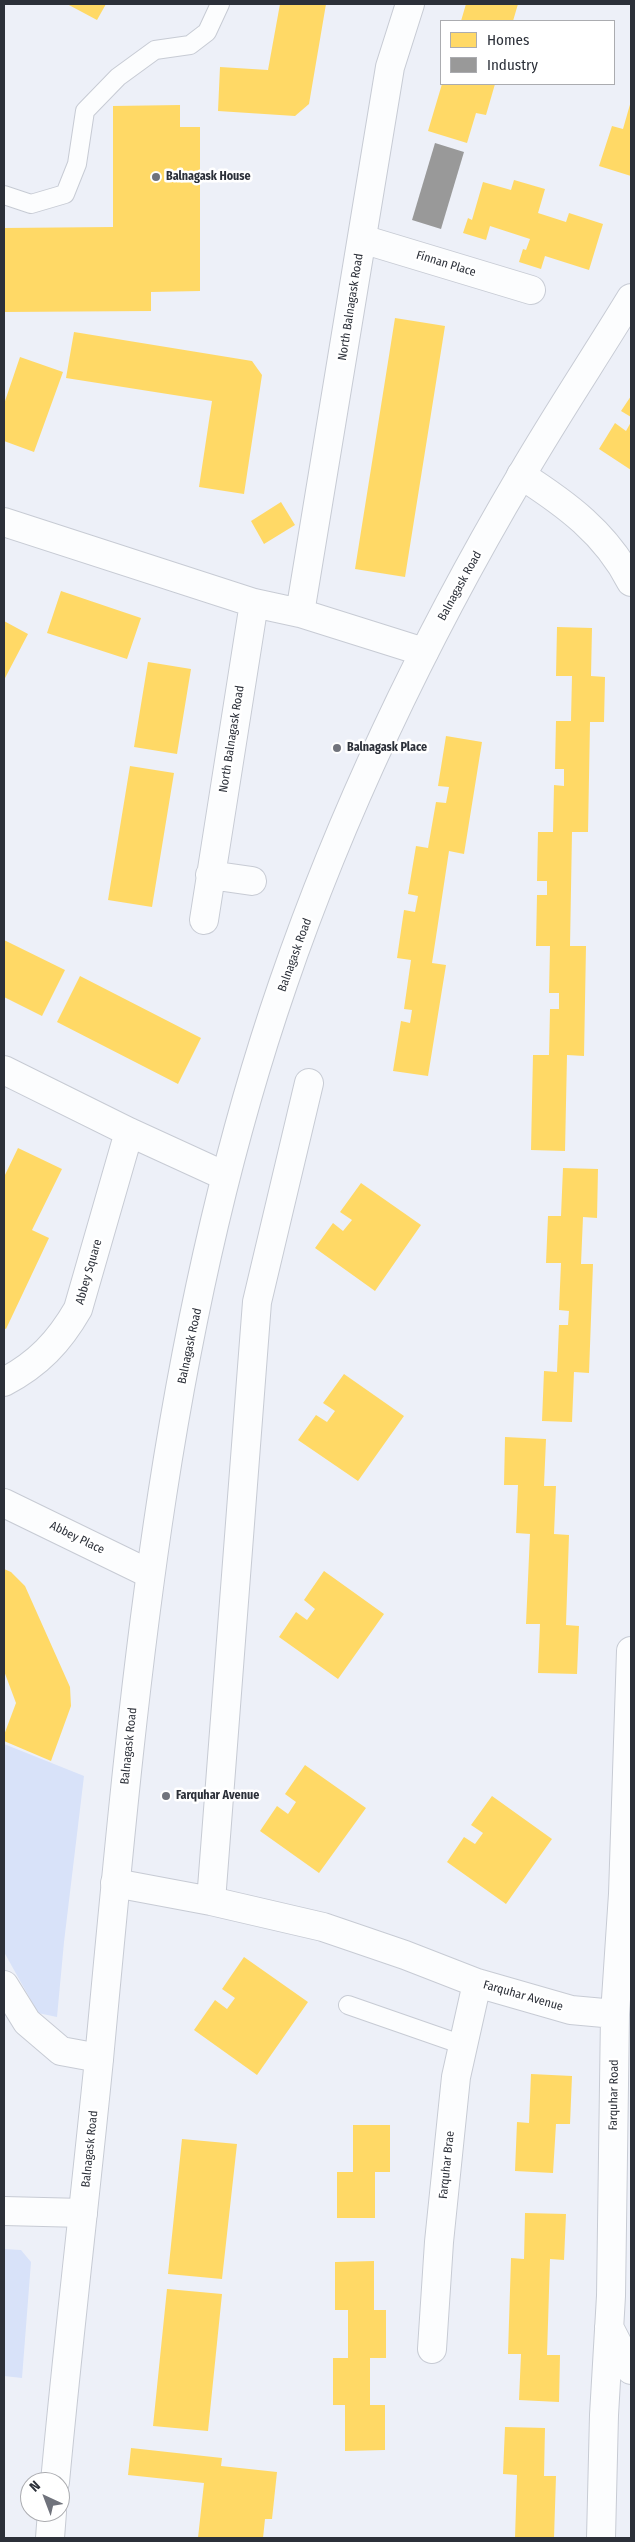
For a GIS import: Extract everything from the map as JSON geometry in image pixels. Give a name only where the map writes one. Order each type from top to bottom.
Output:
[{"type":"street","name":"North Balnagask Road","points":[[300,613],[390,67],[410,4]]},
{"type":"street","name":"Finnan Place","points":[[362,238],[531,290]]},
{"type":"street","name":"Balnagask Road","points":[[56,2472],[99,2058],[115,1883],[150,1574],[182,1380],[225,1176],[283,985],[351,807],[424,652],[521,475],[631,298]]},
{"type":"street","points":[[521,475],[567,505],[597,533],[623,565],[631,582]]},
{"type":"street","points":[[4,522],[254,603],[300,613],[424,652]]},
{"type":"street","name":"North Balnagask Road","points":[[204,920],[254,603]]},
{"type":"street","points":[[210,875],[252,881]]},
{"type":"street","points":[[4,1070],[129,1132],[225,1176]]},
{"type":"street","points":[[211,1902],[257,1302],[308,1083]]},
{"type":"street","name":"Abbey Square","points":[[4,1382],[22,1373],[63,1336],[78,1310],[129,1132]]},
{"type":"street","name":"Abbey Place","points":[[4,1503],[150,1574]]},
{"type":"street","name":"Farquhar Road","points":[[601,2538],[610,2296],[616,2014],[623,1894],[631,1651]]},
{"type":"street","name":"Farquhar Avenue","points":[[115,1883],[323,1927],[405,1954],[477,1983],[571,2010],[616,2014]]},
{"type":"street","name":"Farquhar Brae","points":[[432,2349],[439,2242],[454,2087],[477,1983]]},
{"type":"street","points":[[4,1984],[27,2022],[62,2051],[99,2058]]},
{"type":"street","points":[[4,2211],[83,2213]]},
{"type":"street","points":[[608,2326],[631,2370]]},
{"type":"street","points":[[50,2538],[51,2522]]},
{"type":"lane","points":[[4,195],[31,204],[65,194],[77,164],[85,111],[118,77],[155,50],[190,45],[207,32],[220,4]]},
{"type":"lane","points":[[348,2005],[463,2045]]},
{"type":"shaded area","points":[[4,1744],[84,1776],[57,2017],[38,2013],[4,1952]]},
{"type":"shaded area","points":[[4,2249],[21,2250],[31,2262],[22,2378],[4,2376]]},
{"type":"building: Homes","points":[[67,4],[106,4],[97,20]]},
{"type":"building: Homes","points":[[280,4],[326,4],[309,104],[295,116],[218,111],[220,67],[268,70]]},
{"type":"building: Homes","points":[[466,4],[518,4],[513,20],[461,20]]},
{"type":"building: Homes","points":[[442,85],[495,85],[486,115],[476,113],[467,143],[428,131]]},
{"type":"building: Homes","points":[[631,101],[631,176],[599,166],[612,126],[623,129]]},
{"type":"building: Homes","name":"Balnagask House","points":[[180,105],[180,127],[200,127],[200,291],[151,292],[151,311],[4,312],[4,228],[113,227],[113,106]]},
{"type":"building: Homes","points":[[514,180],[545,189],[538,213],[566,222],[569,213],[603,224],[589,270],[545,256],[541,269],[519,262],[523,249],[526,250],[530,239],[490,226],[486,240],[463,233],[468,218],[472,220],[483,182],[511,190]]},
{"type":"building: Homes","points":[[395,318],[445,326],[405,577],[355,569]]},
{"type":"building: Homes","points":[[74,332],[252,361],[262,375],[244,494],[199,487],[212,401],[66,378]]},
{"type":"building: Homes","points":[[20,357],[63,372],[34,452],[4,441],[4,404]]},
{"type":"building: Homes","points":[[631,396],[631,417],[621,411]]},
{"type":"building: Homes","points":[[631,422],[631,470],[599,449],[615,423],[626,431]]},
{"type":"building: Homes","points":[[281,502],[295,525],[264,544],[251,521]]},
{"type":"building: Homes","points":[[61,591],[141,618],[127,659],[47,633]]},
{"type":"building: Homes","points":[[4,621],[28,634],[4,680]]},
{"type":"building: Homes","points":[[557,627],[592,628],[591,676],[605,677],[604,722],[590,722],[588,832],[572,832],[570,946],[586,946],[584,1056],[567,1055],[565,1151],[531,1150],[533,1055],[549,1055],[550,1009],[559,1009],[559,993],[549,993],[550,946],[536,946],[537,895],[547,895],[547,881],[537,881],[538,832],[553,832],[554,785],[564,786],[564,769],[555,769],[556,721],[571,721],[572,676],[556,676]]},
{"type":"building: Homes","points":[[148,662],[191,669],[177,754],[134,747]]},
{"type":"building: Homes","points":[[446,736],[482,742],[464,854],[449,851],[432,963],[446,965],[428,1076],[393,1071],[401,1021],[410,1023],[412,1010],[404,1009],[411,960],[397,958],[404,910],[415,912],[418,896],[408,894],[416,846],[428,848],[436,802],[446,803],[449,787],[438,786]]},
{"type":"building: Homes","points":[[130,766],[174,773],[152,907],[108,900]]},
{"type":"building: Homes","points":[[4,940],[65,970],[42,1016],[4,997]]},
{"type":"building: Homes","points":[[80,976],[201,1038],[178,1084],[57,1022]]},
{"type":"building: Homes","points":[[18,1148],[62,1169],[32,1230],[49,1238],[6,1329],[4,1328],[4,1177]]},
{"type":"building: Homes","points":[[563,1168],[598,1169],[597,1218],[583,1217],[581,1264],[593,1264],[589,1373],[574,1372],[572,1422],[542,1421],[544,1371],[557,1372],[559,1325],[568,1325],[569,1311],[559,1310],[561,1263],[546,1263],[548,1216],[561,1216]]},
{"type":"building: Homes","points":[[361,1183],[421,1225],[375,1291],[315,1248],[333,1223],[343,1231],[352,1220],[340,1212]]},
{"type":"building: Homes","points":[[344,1374],[404,1416],[358,1481],[298,1440],[316,1415],[327,1422],[335,1411],[323,1403]]},
{"type":"building: Homes","points":[[505,1437],[546,1439],[544,1486],[556,1486],[554,1534],[569,1535],[566,1625],[579,1626],[577,1674],[538,1673],[540,1624],[526,1624],[530,1534],[516,1533],[518,1485],[504,1485]]},
{"type":"building: Homes","points":[[4,1569],[11,1572],[25,1586],[70,1687],[71,1706],[51,1761],[4,1741],[4,1735],[16,1703],[4,1671]]},
{"type":"building: Homes","points":[[324,1571],[384,1614],[338,1679],[279,1637],[296,1612],[307,1620],[315,1609],[304,1600]]},
{"type":"building: Homes","points":[[305,1765],[366,1808],[319,1873],[260,1831],[277,1806],[288,1814],[296,1802],[285,1794]]},
{"type":"building: Homes","points":[[492,1796],[552,1839],[506,1904],[447,1862],[464,1837],[475,1844],[483,1833],[471,1825]]},
{"type":"building: Homes","points":[[244,1957],[308,2002],[257,2075],[194,2030],[215,2000],[227,2009],[235,1998],[222,1989]]},
{"type":"building: Homes","points":[[531,2074],[572,2076],[570,2124],[556,2124],[553,2173],[515,2171],[517,2122],[529,2123]]},
{"type":"building: Homes","points":[[353,2125],[390,2125],[390,2172],[375,2172],[375,2218],[337,2218],[337,2172],[353,2172]]},
{"type":"building: Homes","points":[[182,2139],[237,2144],[222,2279],[168,2274]]},
{"type":"building: Homes","points":[[525,2213],[566,2214],[564,2260],[550,2259],[547,2355],[560,2355],[559,2402],[519,2400],[521,2354],[508,2354],[511,2258],[524,2259]]},
{"type":"building: Homes","points":[[374,2261],[374,2310],[386,2310],[386,2358],[370,2358],[370,2405],[385,2405],[385,2450],[345,2451],[345,2405],[333,2405],[333,2358],[348,2358],[348,2310],[335,2310],[335,2262]]},
{"type":"building: Homes","points":[[167,2289],[222,2294],[208,2431],[153,2426]]},
{"type":"building: Homes","points":[[505,2427],[545,2428],[544,2476],[556,2476],[554,2538],[515,2538],[517,2475],[503,2474]]},
{"type":"building: Homes","points":[[131,2448],[222,2458],[221,2466],[277,2472],[272,2519],[265,2519],[263,2538],[198,2538],[204,2483],[128,2475]]},
{"type":"building: Industry","points":[[435,143],[464,152],[441,229],[412,220]]},
{"type":"place","name":"Balnagask House","points":[[156,177]]},
{"type":"place","name":"Balnagask Place","points":[[337,748]]},
{"type":"place","name":"Farquhar Avenue","points":[[166,1796]]}]
